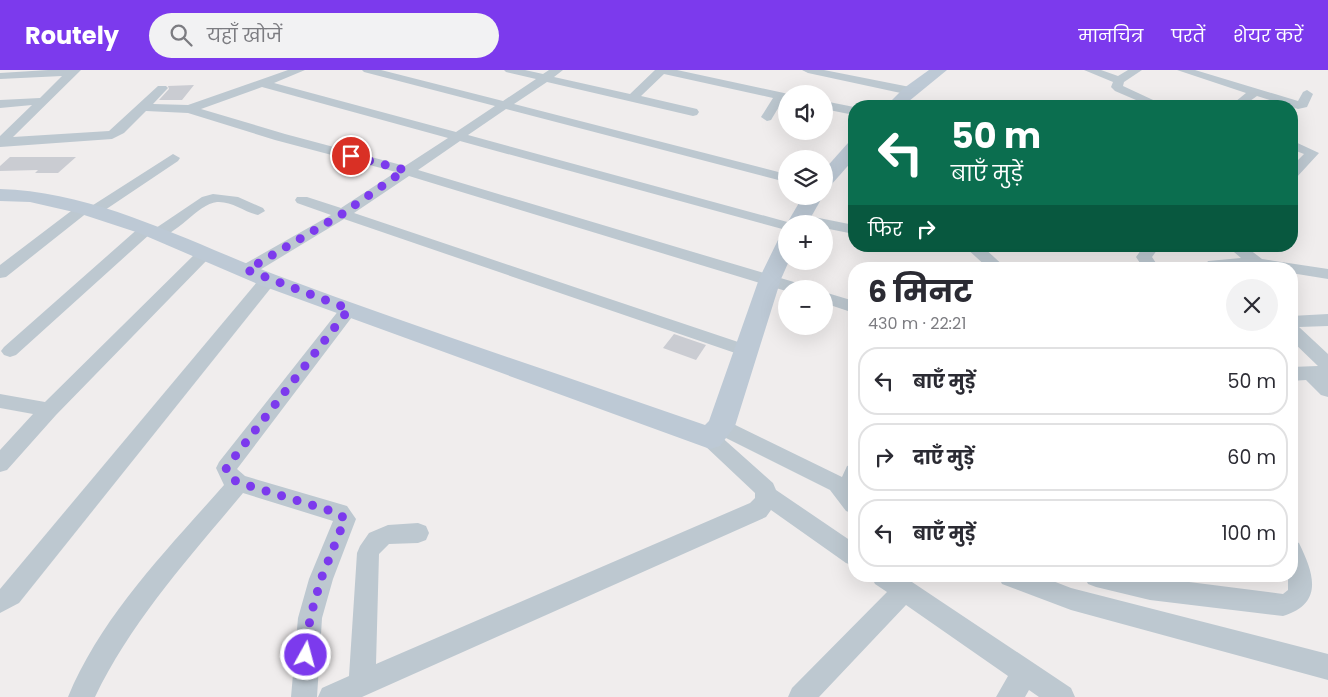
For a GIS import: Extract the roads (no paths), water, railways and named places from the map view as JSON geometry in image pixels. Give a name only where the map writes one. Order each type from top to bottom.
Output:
[{"type":"street","points":[[189,109],[260,83],[282,72],[299,70]]},
{"type":"street","points":[[368,70],[778,176]]},
{"type":"street","points":[[510,70],[631,100],[693,112]]},
{"type":"street","points":[[0,602],[11,595],[258,275],[405,170],[557,70]]},
{"type":"street","points":[[631,100],[661,70],[778,95]]},
{"type":"street","points":[[808,70],[910,91]]},
{"type":"street","points":[[900,100],[939,70]]},
{"type":"street","points":[[1090,70],[1119,80]]},
{"type":"street","points":[[1136,70],[1119,80],[1117,87],[1146,100]]},
{"type":"street","points":[[1183,70],[1275,100]]},
{"type":"street","points":[[0,76],[74,71]]},
{"type":"street","points":[[0,138],[16,129],[74,71]]},
{"type":"street","points":[[260,83],[455,137],[778,219]]},
{"type":"street","points":[[0,138],[112,135],[120,130],[162,88]]},
{"type":"street","points":[[1244,100],[1254,93]]},
{"type":"street","points":[[1298,104],[1303,104],[1307,94]]},
{"type":"street","points":[[0,104],[43,102]]},
{"type":"street","points":[[767,116],[778,102]]},
{"type":"street","points":[[142,107],[189,109],[280,137],[405,170],[778,282]]},
{"type":"street","points":[[833,107],[848,110]]},
{"type":"street","points":[[1298,147],[1312,153],[1298,167]]},
{"type":"street","points":[[0,273],[89,210],[173,158]]},
{"type":"street","points":[[833,173],[848,159]]},
{"type":"street","points":[[0,195],[30,196],[89,210],[152,232],[204,255],[349,309],[716,432],[848,488]]},
{"type":"street","points":[[10,351],[152,232],[207,200],[216,197],[227,198],[258,211]]},
{"type":"street","points":[[302,200],[747,351]]},
{"type":"street","points":[[833,228],[848,229]]},
{"type":"street","points":[[979,252],[990,262]]},
{"type":"street","points":[[1242,252],[1255,262]]},
{"type":"street","points":[[0,464],[49,410],[204,255]]},
{"type":"street","points":[[716,432],[747,351],[770,279],[778,262]]},
{"type":"street","points":[[1298,269],[1328,274]]},
{"type":"street","points":[[833,300],[848,305]]},
{"type":"street","points":[[304,697],[310,618],[321,579],[345,519],[338,513],[240,483],[226,473],[229,463],[349,309]]},
{"type":"street","points":[[1298,322],[1328,320]]},
{"type":"street","points":[[1298,337],[1328,365]]},
{"type":"street","points":[[1298,374],[1319,372],[1328,390]]},
{"type":"street","points":[[0,401],[49,410]]},
{"type":"street","points":[[331,697],[764,506],[765,489],[716,432]]},
{"type":"street","points":[[81,697],[109,644],[153,584],[240,483]]},
{"type":"street","points":[[766,495],[848,552]]},
{"type":"street","points":[[362,684],[368,553],[373,542],[384,534],[418,532]]},
{"type":"street","points":[[1121,582],[1150,589],[1274,606],[1292,604],[1296,600],[1301,583],[1298,568]]},
{"type":"street","points":[[891,582],[1062,697]]},
{"type":"street","points":[[1026,582],[1071,599],[1328,667]]},
{"type":"street","points":[[801,697],[904,591]]},
{"type":"street","points":[[1009,697],[1026,673]]}]
